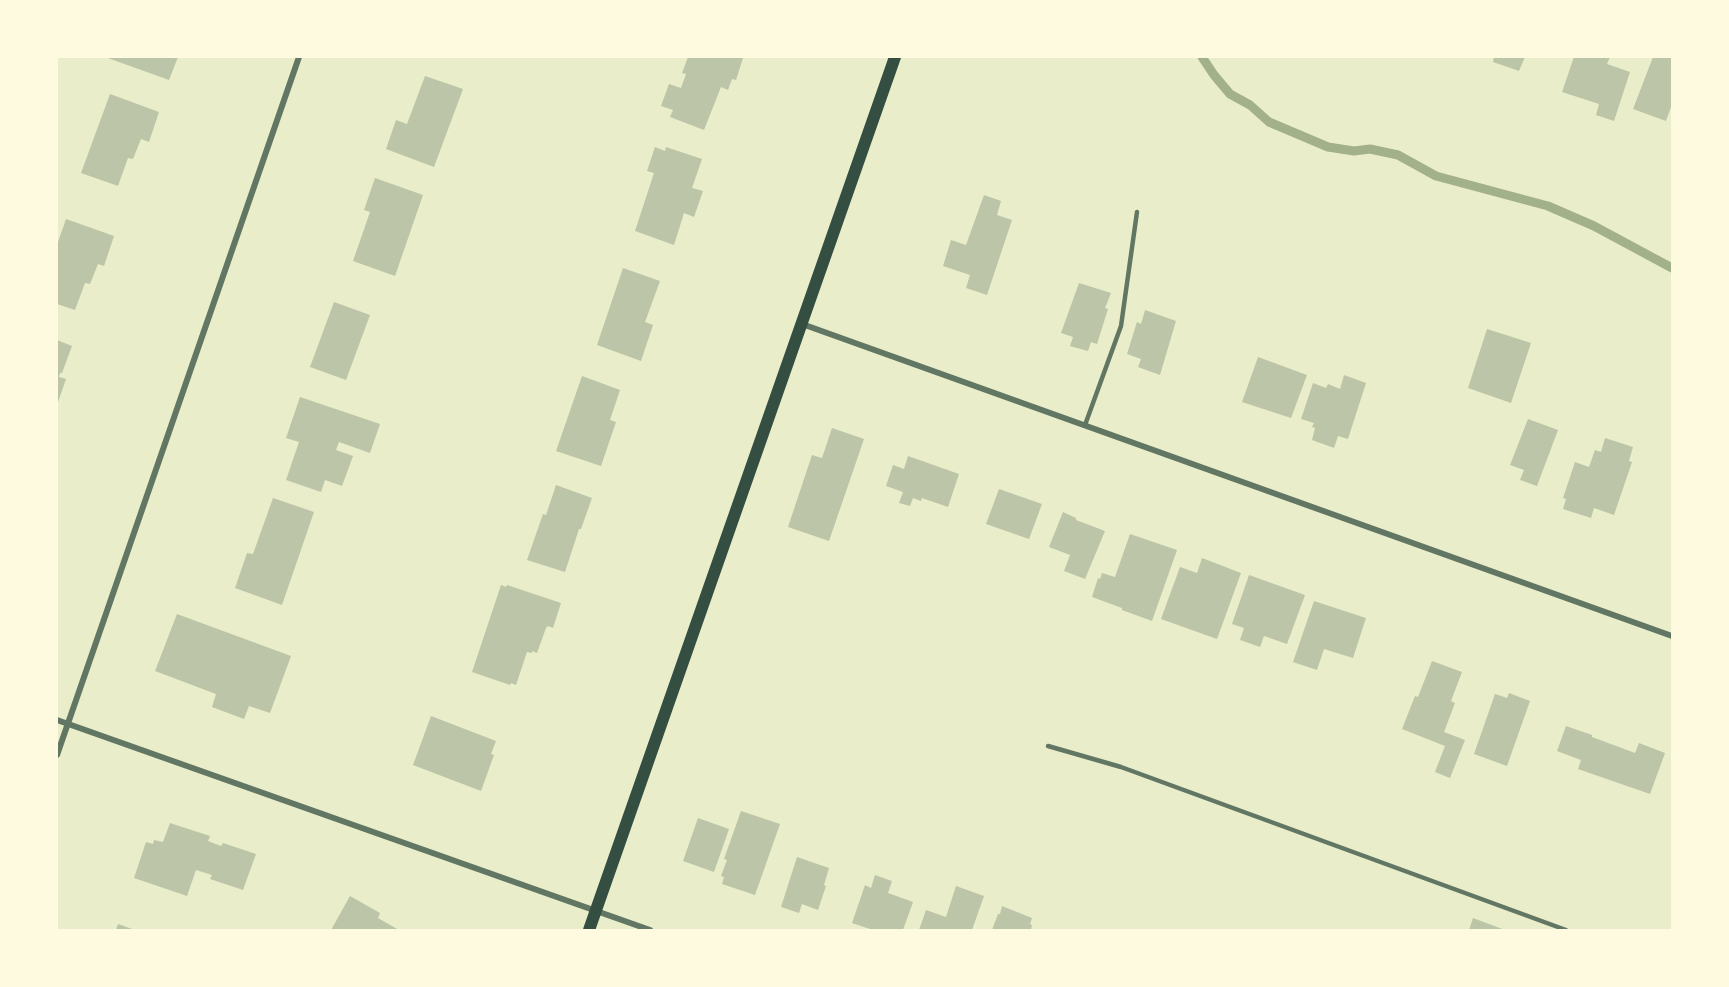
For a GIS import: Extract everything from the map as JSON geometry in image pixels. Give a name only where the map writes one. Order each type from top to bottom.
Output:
[{"type":"main road","points":[[589,930],[895,57]]},
{"type":"street","points":[[57,755],[299,57]]},
{"type":"street","points":[[802,324],[1672,636]]},
{"type":"street","points":[[57,720],[650,930]]},
{"type":"lane","points":[[1085,425],[1121,326],[1137,212]]},
{"type":"lane","points":[[1048,746],[1121,767],[1566,930]]},
{"type":"building","points":[[105,57],[178,57],[169,80]]},
{"type":"building","points":[[688,57],[743,58],[736,80],[732,79],[728,90],[721,87],[704,130],[670,117],[673,110],[661,106],[669,84],[681,88],[686,74],[682,73]]},
{"type":"building","points":[[1494,57],[1525,57],[1519,71],[1493,62]]},
{"type":"building","points":[[1574,57],[1610,57],[1607,64],[1630,72],[1614,121],[1596,115],[1599,104],[1562,92]]},
{"type":"building","points":[[1653,57],[1672,57],[1672,107],[1666,121],[1633,109]]},
{"type":"building","points":[[425,76],[463,89],[434,167],[386,149],[396,120],[407,124]]},
{"type":"building","points":[[110,94],[159,112],[149,142],[141,139],[133,159],[128,158],[118,186],[81,173]]},
{"type":"building","points":[[655,147],[665,151],[666,147],[702,159],[692,188],[703,191],[694,217],[684,213],[674,245],[635,231],[654,173],[647,171]]},
{"type":"building","points":[[375,178],[423,195],[395,276],[353,261],[370,212],[364,210]]},
{"type":"building","points":[[984,195],[1001,201],[997,215],[1012,220],[987,295],[966,288],[970,275],[943,266],[951,240],[966,245]]},
{"type":"building","points":[[66,219],[114,236],[104,266],[98,264],[90,284],[85,283],[75,310],[57,304],[57,245]]},
{"type":"building","points":[[623,268],[660,281],[645,322],[653,325],[641,361],[597,345]]},
{"type":"building","points":[[1079,283],[1111,293],[1105,308],[1108,309],[1097,344],[1091,342],[1088,351],[1070,346],[1073,337],[1061,333]]},
{"type":"building","points":[[334,302],[370,315],[346,380],[310,367]]},
{"type":"building","points":[[1145,310],[1176,321],[1160,375],[1138,367],[1141,359],[1127,354],[1137,322],[1141,324]]},
{"type":"building","points":[[1487,329],[1531,343],[1511,403],[1468,388]]},
{"type":"building","points":[[57,340],[72,346],[62,373],[60,373],[59,377],[66,379],[57,405]]},
{"type":"building","points":[[1258,357],[1307,375],[1291,418],[1242,402]]},
{"type":"building","points":[[1344,375],[1366,383],[1348,439],[1338,436],[1334,448],[1312,440],[1314,423],[1301,419],[1313,383],[1326,388],[1328,384],[1340,389]]},
{"type":"building","points":[[582,376],[620,390],[610,420],[616,422],[601,466],[556,451]]},
{"type":"building","points":[[300,397],[380,424],[370,453],[339,442],[336,450],[353,456],[342,486],[325,480],[321,492],[286,480],[299,442],[286,438]]},
{"type":"building","points":[[1528,419],[1558,430],[1537,486],[1520,480],[1524,470],[1510,465]]},
{"type":"building","points":[[832,428],[864,439],[829,541],[788,527],[812,455],[822,458]]},
{"type":"building","points":[[1605,438],[1633,447],[1629,461],[1632,462],[1614,515],[1594,508],[1591,518],[1563,509],[1566,499],[1563,498],[1575,462],[1589,467],[1595,450],[1601,452]]},
{"type":"building","points":[[908,456],[959,474],[948,507],[922,498],[921,501],[913,498],[910,506],[899,503],[903,492],[886,486],[893,465],[904,469]]},
{"type":"building","points":[[556,485],[592,498],[565,572],[527,560]]},
{"type":"building","points":[[999,489],[1042,504],[1029,539],[986,524]]},
{"type":"building","points":[[273,498],[314,512],[282,605],[235,588],[247,553],[253,554]]},
{"type":"building","points":[[1063,512],[1076,520],[1105,531],[1085,579],[1064,571],[1070,555],[1049,547]]},
{"type":"building","points":[[1130,534],[1177,550],[1152,621],[1092,597],[1102,573],[1115,577]]},
{"type":"building","points":[[1202,558],[1241,573],[1217,639],[1161,619],[1180,567],[1197,573]]},
{"type":"building","points":[[1249,575],[1305,595],[1287,644],[1264,636],[1260,647],[1240,640],[1244,628],[1232,624]]},
{"type":"building","points":[[501,585],[561,603],[553,628],[548,626],[546,628],[537,653],[527,652],[516,685],[472,672]]},
{"type":"building","points":[[1314,601],[1366,618],[1353,658],[1324,649],[1317,670],[1293,662]]},
{"type":"building","points":[[177,614],[291,656],[270,713],[249,706],[244,719],[212,707],[216,694],[155,671]]},
{"type":"building","points":[[1432,661],[1462,672],[1451,701],[1455,703],[1444,732],[1465,740],[1450,778],[1435,772],[1445,746],[1402,729]]},
{"type":"building","points":[[1509,693],[1530,701],[1507,766],[1474,754],[1495,694],[1507,698]]},
{"type":"building","points":[[431,716],[496,741],[491,754],[494,755],[481,791],[413,765]]},
{"type":"building","points":[[1566,726],[1635,753],[1639,743],[1665,753],[1650,794],[1578,769],[1581,760],[1557,751]]},
{"type":"building","points":[[741,811],[780,824],[755,895],[722,884],[724,877],[721,876],[727,860],[724,859]]},
{"type":"building","points":[[698,818],[729,829],[714,872],[683,861]]},
{"type":"building","points":[[170,823],[210,836],[208,841],[221,846],[223,843],[256,854],[243,890],[210,879],[212,875],[196,870],[187,896],[134,878],[146,842],[153,844],[154,840],[163,842]]},
{"type":"building","points":[[797,857],[829,868],[818,910],[802,904],[799,913],[781,907]]},
{"type":"building","points":[[875,875],[892,881],[888,893],[913,902],[903,930],[873,930],[852,923],[865,885],[871,888]]},
{"type":"building","points":[[956,886],[984,896],[972,930],[919,930],[926,910],[946,917]]},
{"type":"building","points":[[350,896],[380,913],[378,918],[399,930],[331,930]]},
{"type":"building","points":[[1002,906],[1032,918],[1031,930],[992,930]]},
{"type":"building","points":[[1473,918],[1505,930],[1469,930]]},
{"type":"building","points":[[118,924],[135,930],[116,930]]},
{"type":"waterway","points":[[1202,57],[1230,94],[1250,105],[1269,122],[1328,147],[1354,151],[1370,149],[1398,155],[1436,176],[1548,206],[1594,226],[1672,268]]}]
